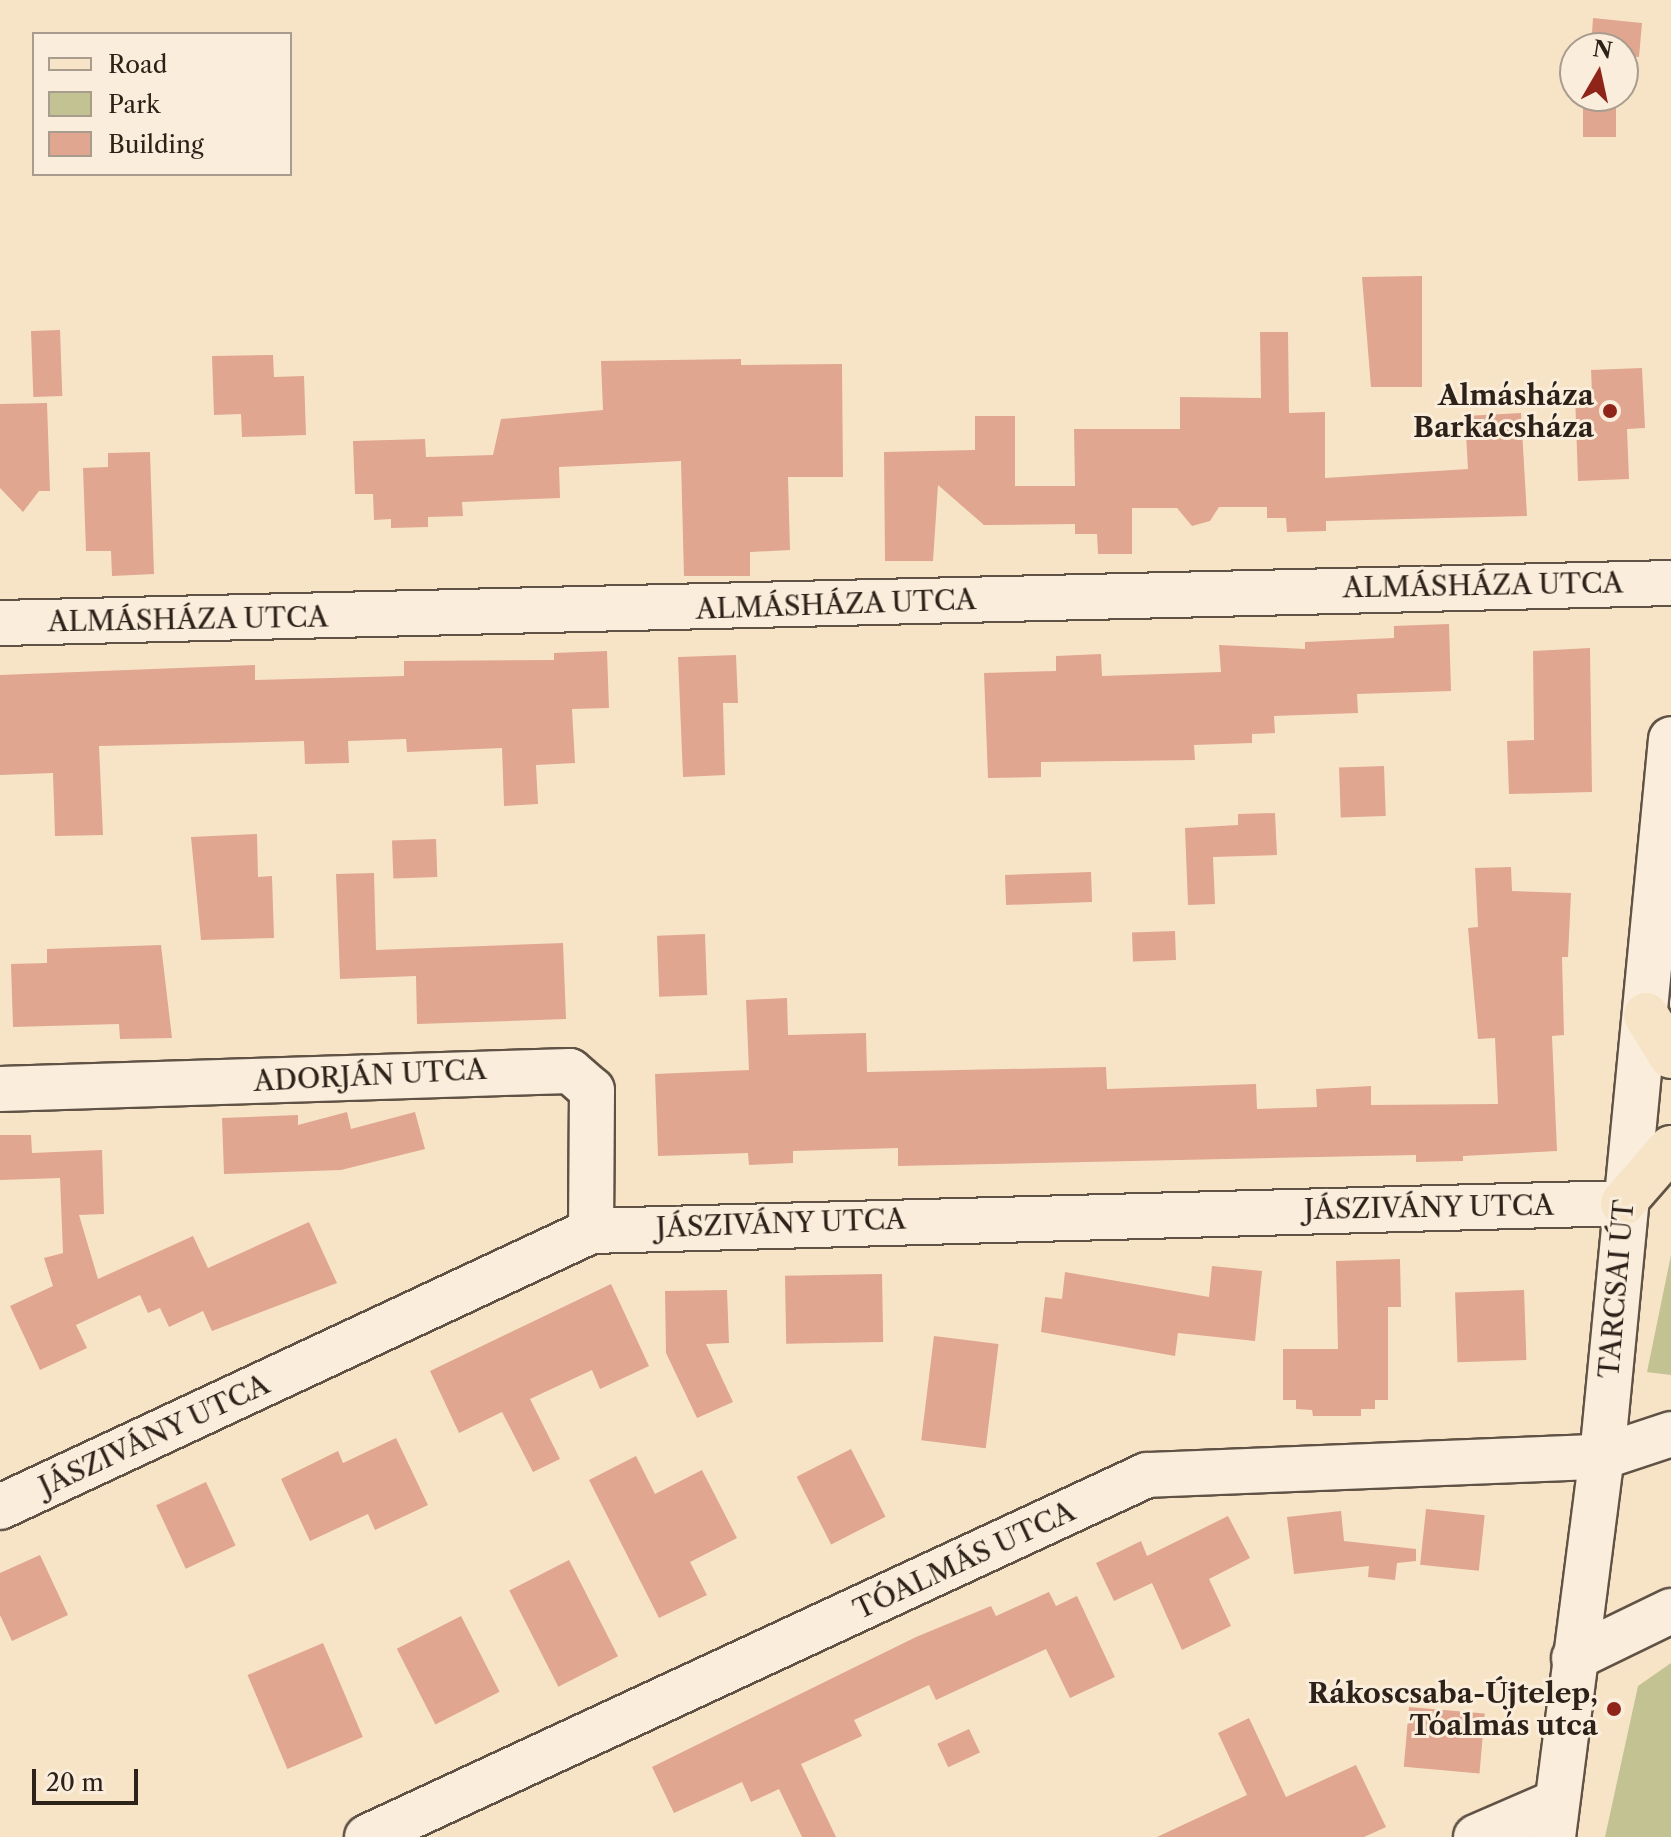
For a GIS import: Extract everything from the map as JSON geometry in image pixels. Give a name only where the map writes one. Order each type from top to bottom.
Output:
[{"type":"main road","points":[[1646,1015],[1671,1056]]},
{"type":"main road","points":[[1623,1203],[1671,1148]]},
{"type":"street","name":"ALMÁSHÁZA UTCA","points":[[0,623],[1671,583]]},
{"type":"street","name":"TARCSAI ÚT","points":[[1555,1819],[1602,1457],[1623,1203],[1646,1015],[1671,739]]},
{"type":"street","name":"ADORJÁN UTCA","points":[[0,1089],[570,1071],[592,1090],[591,1231]]},
{"type":"street","name":"JÁSZIVÁNY UTCA","points":[[0,1507],[591,1231],[1623,1203]]},
{"type":"street","name":"TÓALMÁS UTCA","points":[[367,1837],[1147,1475],[1602,1457],[1671,1434]]},
{"type":"street","points":[[1574,1658],[1671,1611]]},
{"type":"street","points":[[1476,1837],[1555,1819]]},
{"type":"green space","points":[[1671,1255],[1671,1375],[1647,1372]]},
{"type":"green space","points":[[1671,1663],[1671,1837],[1605,1837],[1638,1686]]},
{"type":"building","points":[[1593,18],[1642,23],[1639,57],[1639,32],[1592,32]]},
{"type":"building","points":[[1583,112],[1616,112],[1616,137],[1583,137]]},
{"type":"building","points":[[1422,276],[1422,387],[1371,387],[1362,277]]},
{"type":"building","points":[[60,330],[62,396],[33,397],[31,331]]},
{"type":"building","points":[[1260,332],[1288,332],[1289,413],[1325,412],[1325,478],[1468,469],[1465,416],[1521,413],[1527,516],[1326,521],[1326,531],[1287,532],[1286,518],[1267,518],[1267,507],[1219,507],[1210,521],[1192,526],[1177,508],[1132,508],[1132,554],[1098,554],[1097,534],[1075,534],[1075,524],[984,525],[938,485],[933,561],[885,561],[884,452],[975,450],[975,416],[1015,416],[1015,486],[1075,486],[1074,429],[1180,429],[1180,397],[1261,398]]},
{"type":"building","points":[[273,355],[274,377],[304,376],[306,435],[242,437],[241,414],[214,415],[212,356]]},
{"type":"building","points":[[741,359],[741,365],[842,364],[843,477],[788,477],[790,550],[750,552],[750,576],[684,576],[681,461],[559,467],[560,498],[462,502],[463,516],[428,517],[428,527],[391,528],[391,519],[374,520],[373,494],[355,494],[353,441],[425,439],[426,457],[493,455],[501,419],[603,410],[601,361]]},
{"type":"building","name":"Almásháza Barkácsháza","points":[[1642,368],[1645,428],[1627,429],[1629,479],[1578,481],[1575,393],[1592,393],[1591,370]]},
{"type":"building","points":[[47,403],[50,491],[39,491],[23,512],[0,488],[0,404]]},
{"type":"building","points":[[150,452],[154,574],[112,576],[111,551],[86,551],[83,468],[108,467],[108,453]]},
{"type":"building","points":[[1449,624],[1451,691],[1357,694],[1358,713],[1274,716],[1275,733],[1252,734],[1252,743],[1194,745],[1195,760],[1041,762],[1041,777],[988,778],[984,673],[1056,671],[1056,656],[1101,654],[1102,676],[1221,672],[1219,645],[1305,649],[1305,642],[1394,638],[1394,626]]},
{"type":"building","points":[[1590,648],[1592,792],[1509,794],[1507,741],[1534,740],[1533,651]]},
{"type":"building","points":[[607,651],[609,708],[572,709],[575,763],[536,765],[538,804],[504,806],[502,748],[407,752],[406,739],[348,741],[349,763],[305,764],[304,741],[99,746],[103,835],[55,836],[53,773],[0,775],[0,675],[255,665],[255,680],[404,676],[404,661],[554,660],[554,653]]},
{"type":"building","points":[[736,655],[738,703],[723,703],[725,775],[683,777],[678,657]]},
{"type":"building","points":[[1384,766],[1386,816],[1341,818],[1339,768]]},
{"type":"building","points":[[1275,813],[1277,855],[1213,857],[1215,904],[1188,905],[1185,828],[1238,825],[1238,814]]},
{"type":"building","points":[[257,834],[258,877],[272,876],[274,938],[201,940],[191,837]]},
{"type":"building","points":[[436,839],[437,877],[393,879],[392,841]]},
{"type":"building","points":[[1511,867],[1512,891],[1571,893],[1568,957],[1562,957],[1564,1035],[1552,1036],[1557,1151],[1463,1156],[1463,1161],[1416,1162],[1416,1155],[898,1166],[898,1148],[793,1151],[793,1163],[749,1165],[748,1153],[658,1156],[655,1074],[749,1070],[746,1000],[787,998],[788,1035],[866,1033],[867,1072],[1106,1067],[1107,1089],[1256,1084],[1257,1109],[1317,1107],[1316,1089],[1371,1086],[1371,1105],[1498,1104],[1495,1038],[1478,1039],[1468,928],[1478,927],[1475,868]]},
{"type":"building","points":[[1091,872],[1092,902],[1006,905],[1005,875]]},
{"type":"building","points":[[374,873],[376,950],[563,943],[566,1019],[417,1024],[416,976],[340,979],[336,874]]},
{"type":"building","points":[[1175,931],[1176,960],[1133,961],[1132,933]]},
{"type":"building","points":[[705,934],[707,995],[659,997],[657,936]]},
{"type":"building","points":[[161,945],[172,1038],[120,1039],[119,1024],[13,1027],[11,964],[47,963],[47,949]]},
{"type":"building","points":[[347,1112],[351,1129],[415,1112],[425,1149],[341,1170],[224,1174],[222,1118],[298,1115],[298,1125]]},
{"type":"building","points":[[0,1135],[31,1135],[32,1153],[102,1150],[104,1214],[79,1215],[98,1279],[193,1236],[208,1268],[309,1222],[337,1283],[212,1331],[203,1311],[169,1327],[160,1308],[148,1313],[140,1295],[76,1325],[87,1348],[40,1370],[10,1306],[53,1286],[44,1258],[63,1253],[60,1178],[0,1180]]},
{"type":"building","points":[[1400,1259],[1401,1307],[1388,1307],[1388,1400],[1375,1400],[1375,1409],[1361,1409],[1361,1416],[1313,1416],[1312,1410],[1296,1409],[1296,1400],[1283,1400],[1283,1349],[1338,1349],[1336,1261]]},
{"type":"building","points":[[1212,1266],[1262,1271],[1255,1341],[1178,1333],[1175,1356],[1041,1332],[1045,1297],[1062,1299],[1065,1272],[1209,1297]]},
{"type":"building","points":[[882,1274],[883,1342],[786,1344],[785,1276]]},
{"type":"building","points":[[611,1284],[649,1366],[600,1389],[592,1370],[530,1399],[560,1459],[533,1472],[502,1412],[459,1433],[430,1371]]},
{"type":"building","points":[[727,1290],[729,1343],[706,1344],[733,1402],[697,1418],[666,1353],[665,1291]]},
{"type":"building","points":[[1524,1290],[1526,1360],[1457,1362],[1455,1292]]},
{"type":"building","points":[[934,1336],[999,1344],[986,1448],[921,1440]]},
{"type":"building","points":[[396,1438],[428,1505],[375,1530],[368,1514],[310,1541],[281,1479],[338,1451],[343,1463]]},
{"type":"building","points":[[851,1449],[886,1517],[831,1544],[797,1477]]},
{"type":"building","points":[[636,1456],[655,1494],[702,1470],[737,1538],[690,1562],[707,1595],[659,1618],[589,1480]]},
{"type":"building","points":[[206,1482],[236,1545],[186,1569],[156,1505]]},
{"type":"building","points":[[1426,1509],[1485,1515],[1479,1571],[1420,1565]]},
{"type":"building","points":[[1341,1511],[1344,1541],[1416,1549],[1416,1561],[1397,1563],[1395,1580],[1368,1577],[1369,1566],[1294,1574],[1287,1517]]},
{"type":"building","points":[[1228,1516],[1250,1558],[1209,1579],[1231,1626],[1182,1650],[1152,1583],[1114,1601],[1096,1563],[1141,1541],[1147,1556]]},
{"type":"building","points":[[40,1555],[68,1615],[12,1641],[0,1615],[0,1573]]},
{"type":"building","points":[[569,1560],[618,1656],[558,1687],[509,1590]]},
{"type":"building","points":[[1049,1592],[1056,1606],[1077,1596],[1115,1677],[1070,1698],[1046,1649],[936,1700],[929,1685],[854,1720],[862,1736],[801,1764],[836,1837],[802,1837],[779,1789],[751,1802],[742,1782],[674,1813],[652,1767],[916,1637],[991,1606],[996,1616]]},
{"type":"building","points":[[461,1616],[500,1692],[435,1724],[397,1649]]},
{"type":"building","points":[[323,1643],[363,1737],[287,1769],[248,1675]]},
{"type":"building","points":[[1409,1707],[1485,1714],[1479,1773],[1404,1767]]},
{"type":"building","points":[[1249,1718],[1286,1797],[1356,1765],[1386,1827],[1364,1837],[1157,1837],[1247,1795],[1218,1733]]},
{"type":"building","points":[[969,1729],[980,1753],[948,1767],[937,1744]]},
{"type":"place","name":"Almásháza Barkácsháza","points":[[1610,411]]},
{"type":"place","name":"Rákoscsaba-Újtelep, Tóalmás utca","points":[[1614,1709]]}]
